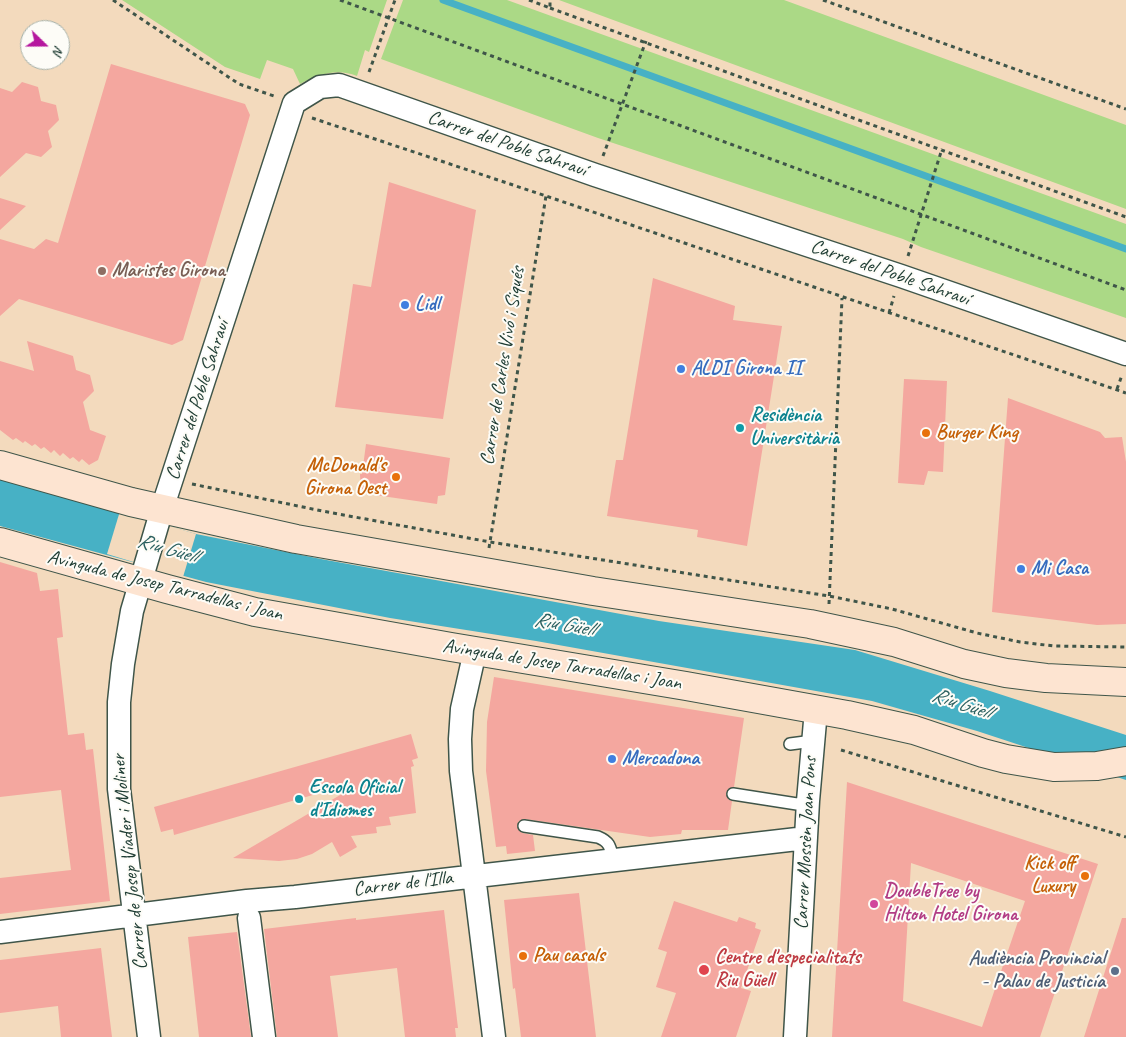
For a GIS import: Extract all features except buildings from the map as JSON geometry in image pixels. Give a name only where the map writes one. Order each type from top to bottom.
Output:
[{"type":"street","name":"Carrer del Poble Sahrauí","points":[[143,575],[161,514],[301,110],[320,87],[339,86],[361,93],[595,175],[901,276],[1126,361]]},
{"type":"street","points":[[0,465],[161,514],[363,552],[593,591],[810,624],[894,642],[964,664],[1006,673],[1046,678],[1126,682]]},
{"type":"street","name":"Avinguda de Josep Tarradellas i Joan","points":[[0,542],[143,575],[255,612],[816,710],[914,730],[1006,759],[1054,767],[1097,766],[1126,762]]},
{"type":"street","name":"Carrer de Josep Viader i Moliner","points":[[143,575],[132,611],[123,664],[118,745],[120,788],[149,1037]]},
{"type":"street","points":[[475,651],[462,708],[460,739],[461,771],[494,1037]]},
{"type":"street","name":"Carrer Mossèn Joan Pons","points":[[795,1037],[808,802],[816,710]]},
{"type":"street","name":"Carrer de l'Illa","points":[[0,932],[474,875],[806,838]]},
{"type":"street","points":[[249,918],[264,1037]]},
{"type":"lane","points":[[790,744],[812,741]]},
{"type":"lane","points":[[734,794],[797,804],[808,802]]},
{"type":"lane","points":[[524,826],[598,837],[606,841],[613,859]]},
{"type":"path","points":[[113,0],[239,84],[301,110],[842,298],[1126,393]]},
{"type":"path","points":[[340,0],[1126,290]]},
{"type":"path","points":[[361,93],[395,0]]},
{"type":"path","points":[[530,0],[1126,217]]},
{"type":"path","points":[[550,0],[550,8]]},
{"type":"path","points":[[823,0],[1126,109]]},
{"type":"path","points":[[595,175],[646,41]]},
{"type":"path","points":[[908,257],[942,149]]},
{"type":"path","name":"Carrer de Carles Vivó i Siqués","points":[[490,542],[546,196]]},
{"type":"path","points":[[889,313],[897,288]]},
{"type":"path","points":[[829,596],[842,298]]},
{"type":"path","points":[[1117,389],[1126,361]]},
{"type":"path","points":[[198,475],[196,485],[322,511],[490,542],[829,596],[892,609],[977,633],[1020,642],[1054,646],[1126,647]]},
{"type":"path","points":[[841,750],[1126,837]]},
{"type":"green space","points":[[122,0],[387,0],[369,52],[365,50],[357,76],[335,72],[314,77],[300,84],[293,69],[267,60],[260,79],[225,67]]},
{"type":"green space","points":[[403,0],[507,0],[1126,224],[1126,318],[921,247],[903,239],[598,138],[381,59]]},
{"type":"green space","points":[[559,0],[784,0],[1126,125],[1126,209]]},
{"type":"water","name":"Riu Güell","points":[[0,478],[196,534],[659,621],[855,650],[1126,735],[1126,780],[977,731],[872,701],[536,641],[390,618],[206,582],[0,526]]},
{"type":"pier","points":[[120,511],[196,534],[183,577],[107,554]]},
{"type":"waterway","points":[[443,0],[1126,249]]},
{"type":"place","name":"Maristes Girona","points":[[102,271]]},
{"type":"place","name":"Lidl","points":[[405,305]]},
{"type":"place","name":"ALDI Girona II","points":[[681,369]]},
{"type":"place","name":"Residència Universitària","points":[[740,428]]},
{"type":"place","name":"Burger King","points":[[926,433]]},
{"type":"place","name":"McDonald's Girona Oest","points":[[396,477]]},
{"type":"place","name":"Mi Casa","points":[[1021,569]]},
{"type":"place","name":"Mercadona","points":[[612,759]]},
{"type":"place","name":"Escola Oficial d'Idiomes","points":[[299,799]]},
{"type":"place","name":"Kick off Luxury","points":[[1085,876]]},
{"type":"place","name":"DoubleTree by Hilton Hotel Girona","points":[[874,904]]},
{"type":"place","name":"Pau casals","points":[[523,956]]},
{"type":"place","name":"Centre d'especialitats Riu Güell","points":[[704,970]]},
{"type":"place","name":"Audiència Provincial - Palau de Justicía","points":[[1115,971]]}]
